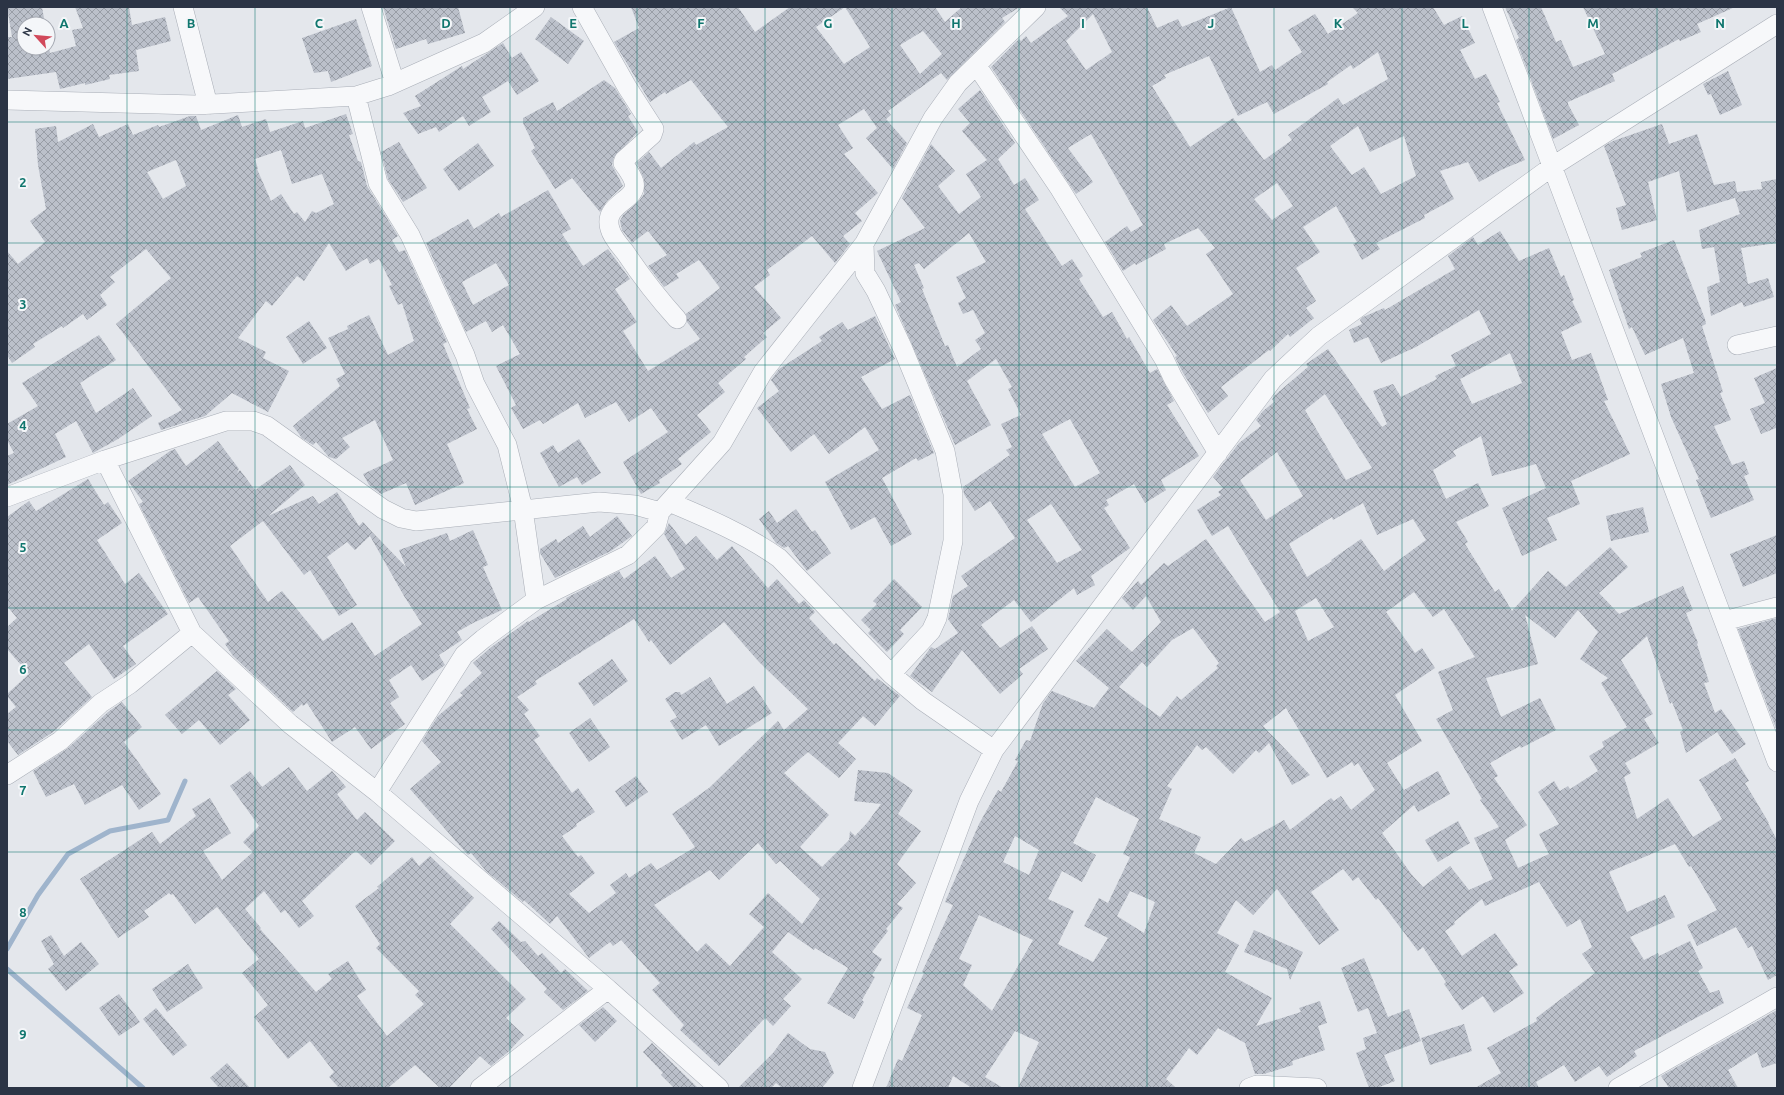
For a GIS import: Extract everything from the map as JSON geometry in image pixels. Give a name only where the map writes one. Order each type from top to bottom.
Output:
[{"type":"street","points":[[183,7],[208,105]]},
{"type":"street","points":[[372,7],[395,83]]},
{"type":"street","points":[[7,100],[208,105],[356,96],[395,83],[484,42],[535,7]]},
{"type":"street","points":[[582,7],[627,87],[654,129],[652,135],[624,160],[623,163],[634,182],[634,189],[630,195],[613,210],[609,218],[610,230],[649,287],[678,319]]},
{"type":"street","points":[[377,792],[464,655],[488,635],[536,600],[628,555],[656,527],[664,507],[722,443],[763,372],[864,244],[932,118],[958,83],[1036,7]]},
{"type":"street","points":[[1492,7],[1777,762]]},
{"type":"street","points":[[862,1088],[969,801],[994,750],[1273,379],[1319,336],[1553,166],[1777,24]]},
{"type":"street","points":[[977,66],[1060,189],[1164,359],[1173,378],[1218,453]]},
{"type":"street","points":[[356,96],[378,183],[410,235],[465,355],[475,384],[507,445],[523,509],[536,600]]},
{"type":"street","points":[[864,244],[865,273],[876,291],[903,349],[946,451],[953,494],[953,541],[937,618],[931,631],[891,674]]},
{"type":"street","points":[[1736,345],[1777,336]]},
{"type":"street","points":[[7,497],[105,460],[226,421],[253,421],[267,426],[383,509],[401,518],[416,521],[599,502],[664,507],[733,530],[779,558],[891,674],[923,701],[994,750]]},
{"type":"street","points":[[105,460],[192,633],[290,724],[377,792],[608,989],[719,1088]]},
{"type":"street","points":[[1724,621],[1777,607]]},
{"type":"street","points":[[7,775],[60,742],[101,703],[130,684],[192,633]]},
{"type":"street","points":[[480,1088],[608,989]]},
{"type":"street","points":[[1618,1088],[1777,997]]},
{"type":"street","points":[[1249,1088],[1257,1085],[1317,1088]]},
{"type":"building","points":[[7,7],[42,7],[44,16],[16,16],[16,56],[56,56],[56,51],[76,46],[72,30],[83,28],[75,7],[129,7],[132,25],[165,17],[171,41],[136,50],[139,71],[109,75],[110,79],[60,89],[56,72],[7,79],[7,37],[12,37]]},
{"type":"building","points":[[383,7],[458,7],[465,33],[428,44],[426,39],[396,49]]},
{"type":"building","points":[[631,7],[738,7],[755,32],[790,7],[845,7],[935,7],[945,22],[962,7],[1020,7],[1002,18],[1005,22],[947,80],[941,73],[888,111],[891,115],[886,119],[907,143],[893,169],[866,138],[877,128],[864,109],[838,125],[853,148],[844,154],[878,193],[855,213],[862,221],[843,236],[850,244],[835,263],[812,236],[767,270],[770,275],[754,287],[781,318],[763,333],[767,337],[744,357],[746,359],[718,383],[725,392],[697,415],[711,432],[678,459],[682,464],[659,480],[660,483],[641,494],[623,462],[668,432],[651,408],[629,422],[616,402],[585,418],[578,403],[543,424],[540,420],[523,429],[511,408],[516,405],[496,366],[520,354],[503,325],[492,332],[486,321],[466,332],[426,243],[468,219],[474,229],[499,213],[501,217],[548,190],[571,229],[562,234],[583,266],[608,249],[630,279],[615,289],[637,322],[623,331],[648,371],[700,339],[687,322],[686,314],[720,288],[699,260],[676,274],[679,278],[664,287],[648,266],[667,255],[648,231],[632,243],[622,230],[620,221],[623,215],[639,201],[644,194],[644,179],[637,163],[649,152],[661,168],[694,142],[696,145],[728,127],[691,80],[666,94],[665,92],[650,102],[614,42],[639,28]],"holes":[[[845,7],[870,47],[844,64],[816,27]],[[923,31],[942,54],[920,74],[900,45]],[[496,263],[509,285],[473,305],[462,282]]]},
{"type":"building","points":[[1059,7],[1147,7],[1157,28],[1178,19],[1182,27],[1231,7],[1260,72],[1272,65],[1275,70],[1302,52],[1288,30],[1315,14],[1328,34],[1358,13],[1352,7],[1433,7],[1444,25],[1462,16],[1475,43],[1460,50],[1475,79],[1486,74],[1500,102],[1497,103],[1525,160],[1503,169],[1479,182],[1468,162],[1440,171],[1454,199],[1424,215],[1425,218],[1376,243],[1380,249],[1362,260],[1353,244],[1357,242],[1336,206],[1303,227],[1320,252],[1296,268],[1316,301],[1306,308],[1314,318],[1290,337],[1288,334],[1270,351],[1269,350],[1221,387],[1228,396],[1208,413],[1183,373],[1175,357],[1177,356],[1153,320],[1171,305],[1187,326],[1233,294],[1206,254],[1215,248],[1198,228],[1164,244],[1166,249],[1136,265],[1135,263],[1123,271],[1105,242],[1127,226],[1131,232],[1143,225],[1091,134],[1068,148],[1093,182],[1076,194],[991,67],[1019,39],[1021,41],[1026,36],[1031,43],[1068,16]],"holes":[[[1093,14],[1112,52],[1086,70],[1066,41]],[[1378,52],[1388,79],[1343,105],[1338,98],[1288,135],[1292,140],[1264,160],[1233,118],[1190,147],[1152,86],[1166,78],[1164,75],[1209,56],[1238,116],[1267,102],[1274,114],[1328,84],[1327,82],[1351,65],[1353,69]],[[1358,126],[1370,152],[1404,136],[1416,176],[1381,194],[1364,167],[1352,175],[1330,146]],[[1277,183],[1293,206],[1272,220],[1254,199]]]},
{"type":"building","points":[[1505,7],[1541,7],[1556,42],[1561,40],[1573,67],[1605,54],[1583,7],[1735,7],[1697,24],[1701,32],[1680,41],[1679,39],[1612,74],[1615,81],[1568,102],[1579,125],[1553,139],[1516,40],[1519,38]]},
{"type":"building","points":[[551,17],[584,41],[568,64],[535,39]]},
{"type":"building","points":[[356,19],[372,66],[331,82],[328,71],[314,73],[302,38]]},
{"type":"building","points":[[503,43],[512,58],[521,52],[539,81],[517,95],[508,81],[482,97],[491,112],[469,126],[463,116],[439,132],[436,127],[418,134],[403,113],[421,106],[415,96],[462,66],[463,69]]},
{"type":"building","points":[[1728,71],[1742,105],[1720,115],[1711,94],[1708,95],[1703,84]]},
{"type":"building","points":[[604,80],[615,88],[631,114],[628,116],[638,132],[614,157],[612,165],[623,186],[607,201],[600,212],[572,178],[555,189],[531,151],[535,148],[523,123],[523,118],[553,102],[557,111]]},
{"type":"building","points":[[980,90],[1015,143],[998,159],[1014,185],[1025,178],[1039,200],[1025,209],[1062,266],[1072,259],[1083,276],[1079,279],[1103,317],[1112,312],[1127,339],[1129,337],[1150,373],[1157,369],[1174,401],[1167,405],[1199,456],[1161,480],[1166,490],[1145,503],[1134,484],[1106,500],[1109,505],[1104,508],[1130,548],[1091,576],[1095,585],[1077,595],[1074,588],[1031,622],[1014,600],[981,625],[1000,648],[1032,626],[1048,649],[1019,669],[1023,674],[1000,694],[962,650],[932,692],[910,676],[931,647],[935,649],[958,633],[948,619],[953,596],[968,586],[961,576],[1015,538],[990,501],[975,511],[964,494],[963,487],[1010,455],[1006,450],[1012,447],[1001,424],[1021,415],[1008,389],[1012,387],[996,359],[967,381],[991,425],[955,445],[895,305],[901,302],[877,251],[925,228],[902,198],[931,144],[955,171],[938,186],[959,214],[981,197],[966,174],[987,160],[962,131],[970,123],[958,109]],"holes":[[[969,233],[986,262],[956,277],[966,298],[958,303],[963,314],[973,310],[985,333],[975,340],[981,349],[957,367],[948,345],[945,346],[914,265],[919,263],[924,269]],[[1070,419],[1100,473],[1075,487],[1042,434]],[[1051,504],[1082,550],[1057,563],[1027,520]]]},
{"type":"building","points":[[346,114],[353,134],[349,135],[358,161],[361,162],[367,186],[398,236],[392,240],[399,252],[405,250],[447,342],[443,344],[470,408],[467,409],[477,429],[447,444],[464,483],[415,505],[406,483],[381,494],[369,485],[363,474],[393,460],[375,420],[342,438],[350,447],[336,459],[329,457],[316,442],[313,445],[302,438],[293,426],[340,386],[336,379],[345,374],[328,338],[348,329],[347,326],[369,315],[388,355],[414,341],[402,303],[398,305],[389,286],[392,285],[379,259],[370,264],[367,258],[346,271],[329,243],[304,281],[297,276],[272,306],[266,301],[238,338],[266,352],[263,358],[289,371],[268,412],[232,393],[205,416],[161,430],[158,423],[182,410],[116,324],[171,278],[146,249],[110,277],[115,282],[100,295],[107,305],[87,320],[83,314],[63,328],[62,326],[33,344],[35,347],[12,363],[7,355],[7,251],[18,264],[45,242],[30,221],[46,209],[38,165],[35,129],[56,126],[58,142],[93,124],[99,137],[128,124],[133,135],[158,125],[159,127],[190,116],[196,116],[201,130],[238,115],[242,127],[266,119],[270,132],[303,121],[305,128]],"holes":[[[281,150],[292,184],[322,174],[334,204],[316,213],[312,211],[305,222],[297,212],[294,214],[281,194],[271,201],[257,169],[255,159]],[[176,160],[186,186],[163,199],[147,172]]]},
{"type":"building","points":[[1662,124],[1669,144],[1697,134],[1714,185],[1735,181],[1737,192],[1762,189],[1761,182],[1777,179],[1777,243],[1741,248],[1748,284],[1768,278],[1774,297],[1744,307],[1742,302],[1711,316],[1707,287],[1720,282],[1714,247],[1702,249],[1699,230],[1740,214],[1735,198],[1687,212],[1679,171],[1648,182],[1657,220],[1622,230],[1616,208],[1626,205],[1604,146],[1613,141]]},
{"type":"building","points":[[399,142],[427,188],[403,202],[388,179],[381,152]]},
{"type":"building","points":[[478,143],[494,166],[459,191],[443,169]]},
{"type":"building","points":[[1500,231],[1519,261],[1549,248],[1561,277],[1564,275],[1574,300],[1572,301],[1582,322],[1561,332],[1572,360],[1591,353],[1608,400],[1604,401],[1630,454],[1571,481],[1580,504],[1547,518],[1557,540],[1522,556],[1502,508],[1546,488],[1536,464],[1492,476],[1481,436],[1453,451],[1456,456],[1433,470],[1446,499],[1478,483],[1489,506],[1456,522],[1468,542],[1465,544],[1495,592],[1499,589],[1512,611],[1548,571],[1566,587],[1610,547],[1628,567],[1599,593],[1619,614],[1683,586],[1693,610],[1686,613],[1698,643],[1697,644],[1709,682],[1704,683],[1715,713],[1721,709],[1746,744],[1732,754],[1717,732],[1686,753],[1680,732],[1683,730],[1672,702],[1670,704],[1647,636],[1621,660],[1653,714],[1644,719],[1659,743],[1625,763],[1631,773],[1624,777],[1637,819],[1668,798],[1693,837],[1722,819],[1699,780],[1735,758],[1749,781],[1745,783],[1769,823],[1777,840],[1777,975],[1768,980],[1752,946],[1748,948],[1736,927],[1697,946],[1687,925],[1717,910],[1691,866],[1689,867],[1675,844],[1609,872],[1627,912],[1665,895],[1675,917],[1630,937],[1644,960],[1658,953],[1659,956],[1690,941],[1703,968],[1698,971],[1710,993],[1719,990],[1724,1003],[1634,1051],[1637,1056],[1607,1077],[1599,1066],[1575,1082],[1564,1065],[1536,1082],[1539,1088],[1475,1088],[1501,1073],[1487,1048],[1537,1021],[1536,1018],[1595,973],[1582,954],[1592,947],[1580,919],[1567,927],[1539,882],[1485,906],[1482,899],[1454,922],[1455,924],[1445,931],[1462,956],[1495,933],[1518,965],[1509,971],[1524,993],[1494,1013],[1483,996],[1462,1010],[1444,984],[1446,982],[1423,947],[1418,951],[1378,898],[1376,900],[1358,877],[1353,881],[1343,869],[1311,892],[1339,930],[1319,945],[1277,889],[1253,915],[1236,900],[1217,933],[1239,945],[1225,972],[1272,998],[1256,1026],[1301,1012],[1299,1008],[1320,1001],[1327,1023],[1318,1026],[1325,1050],[1292,1061],[1293,1065],[1264,1074],[1255,1074],[1245,1043],[1218,1028],[1197,1055],[1189,1048],[1166,1079],[1176,1088],[1018,1088],[1039,1042],[1015,1031],[985,1077],[1003,1088],[972,1088],[953,1076],[948,1088],[886,1088],[898,1059],[902,1061],[922,1015],[907,1008],[924,973],[922,972],[953,905],[945,902],[979,824],[998,790],[1001,792],[1018,761],[1015,760],[1026,740],[1030,741],[1043,703],[1052,691],[1094,708],[1109,688],[1076,661],[1107,629],[1132,652],[1161,622],[1146,596],[1133,610],[1122,598],[1138,581],[1141,585],[1164,563],[1168,566],[1206,539],[1265,622],[1280,612],[1228,526],[1212,536],[1197,510],[1221,495],[1218,492],[1223,488],[1213,477],[1239,443],[1261,426],[1256,420],[1263,411],[1274,402],[1272,399],[1275,395],[1308,367],[1306,364],[1328,349],[1382,427],[1387,424],[1373,391],[1393,384],[1401,397],[1437,379],[1435,376],[1456,366],[1451,355],[1491,334],[1479,310],[1416,347],[1381,363],[1368,337],[1354,343],[1349,330],[1362,324],[1360,320],[1363,317],[1384,308],[1385,310],[1455,269],[1448,256],[1473,237],[1478,245]],"holes":[[[1510,353],[1522,383],[1472,404],[1460,379]],[[1325,394],[1372,468],[1346,480],[1305,410]],[[1277,452],[1303,496],[1266,520],[1240,480]],[[1363,503],[1377,535],[1413,519],[1426,540],[1384,571],[1361,539],[1331,560],[1332,561],[1307,577],[1289,544],[1332,517],[1333,520]],[[1414,592],[1433,617],[1444,609],[1475,657],[1438,672],[1453,710],[1436,719],[1482,799],[1480,800],[1499,827],[1474,838],[1493,879],[1469,890],[1450,866],[1423,887],[1412,875],[1382,833],[1414,805],[1418,812],[1450,794],[1438,771],[1404,790],[1387,763],[1422,741],[1395,695],[1435,668],[1422,648],[1415,653],[1386,612]],[[1316,598],[1334,627],[1308,641],[1295,611]],[[1578,610],[1598,632],[1580,659],[1608,678],[1601,683],[1627,727],[1602,742],[1604,747],[1589,756],[1598,771],[1570,789],[1568,786],[1560,791],[1554,781],[1538,792],[1559,824],[1539,834],[1549,854],[1518,868],[1505,840],[1527,825],[1494,778],[1498,776],[1490,763],[1520,746],[1521,748],[1556,730],[1540,698],[1501,717],[1486,678],[1538,664],[1525,615],[1555,638]],[[1193,628],[1219,663],[1216,666],[1218,668],[1181,700],[1177,696],[1160,717],[1119,687],[1142,662],[1147,667],[1172,640]],[[1286,708],[1327,778],[1352,762],[1354,766],[1358,763],[1375,790],[1351,810],[1341,796],[1334,801],[1331,798],[1290,830],[1284,820],[1245,842],[1241,838],[1216,864],[1194,853],[1201,837],[1159,819],[1172,789],[1167,786],[1197,745],[1202,750],[1206,747],[1233,774],[1256,750],[1259,753],[1269,743],[1292,785],[1310,775],[1263,726]],[[1096,797],[1139,819],[1123,854],[1130,857],[1108,903],[1099,898],[1084,926],[1108,938],[1093,962],[1058,944],[1074,911],[1048,899],[1062,871],[1082,882],[1096,855],[1073,843]],[[1015,836],[1039,850],[1029,875],[1003,862]],[[1130,891],[1155,902],[1144,933],[1117,916]],[[979,915],[1033,940],[992,1011],[963,985],[972,965],[959,959]]]},
{"type":"building","points":[[1674,240],[1705,319],[1706,324],[1702,326],[1723,392],[1720,393],[1731,420],[1714,426],[1732,465],[1744,461],[1749,474],[1744,476],[1754,500],[1711,518],[1696,480],[1699,479],[1671,417],[1661,384],[1694,373],[1683,338],[1645,355],[1632,327],[1629,329],[1609,270],[1642,257],[1640,253]]},
{"type":"building","points":[[875,316],[895,359],[861,377],[882,409],[910,395],[934,453],[918,461],[916,458],[882,478],[912,534],[891,546],[875,517],[851,530],[825,482],[879,450],[865,427],[829,454],[814,434],[791,452],[757,408],[779,391],[771,380],[779,369],[822,341],[819,337],[842,322],[848,330]]},
{"type":"building","points":[[309,321],[327,348],[303,364],[286,337]]},
{"type":"building","points":[[99,335],[116,360],[80,383],[96,413],[133,388],[152,416],[118,439],[93,453],[76,421],[55,434],[66,457],[7,485],[7,456],[14,453],[7,440],[7,424],[38,406],[22,383]]},
{"type":"building","points":[[1777,368],[1777,431],[1776,428],[1761,434],[1750,409],[1765,403],[1754,378]]},
{"type":"building","points":[[579,439],[601,473],[582,485],[577,477],[559,487],[540,453],[553,445],[558,453]]},
{"type":"building","points":[[218,441],[239,469],[237,473],[240,470],[255,490],[290,465],[305,485],[268,516],[313,496],[319,504],[337,492],[359,526],[363,522],[406,567],[399,550],[447,533],[450,541],[473,530],[488,565],[483,567],[502,610],[457,632],[462,640],[439,655],[445,665],[422,681],[411,665],[389,680],[399,697],[390,703],[405,724],[371,749],[355,727],[332,742],[307,703],[303,706],[302,704],[293,712],[233,656],[225,644],[229,641],[198,597],[189,603],[139,504],[143,502],[128,481],[170,451],[175,449],[186,466]],"holes":[[[263,521],[304,575],[310,570],[339,616],[357,605],[327,557],[347,542],[355,550],[373,533],[370,536],[404,596],[422,624],[375,656],[352,622],[323,641],[282,591],[268,602],[230,546]]]},
{"type":"building","points":[[88,479],[104,505],[108,502],[122,523],[97,540],[125,584],[139,573],[168,614],[123,646],[136,664],[114,679],[89,644],[64,663],[92,697],[53,732],[18,755],[7,741],[7,714],[16,707],[7,694],[29,674],[7,649],[7,627],[17,618],[7,606],[7,517],[29,501],[36,511]]},
{"type":"building","points":[[1643,507],[1649,532],[1611,541],[1606,516]]},
{"type":"building","points":[[796,509],[812,532],[815,530],[831,553],[807,571],[788,546],[784,548],[776,543],[759,519],[769,511],[777,523]]},
{"type":"building","points":[[617,516],[632,536],[611,551],[555,578],[540,553],[540,549],[556,539],[558,543],[583,526],[590,537]]},
{"type":"building","points":[[669,523],[686,545],[696,536],[717,560],[732,546],[768,588],[777,579],[799,604],[804,600],[815,612],[809,618],[834,645],[836,643],[875,681],[877,678],[900,696],[875,726],[863,716],[838,743],[856,759],[839,778],[808,752],[784,773],[829,815],[800,847],[822,867],[849,840],[850,831],[855,836],[867,823],[881,804],[854,801],[858,770],[888,773],[913,790],[898,814],[921,831],[897,864],[916,883],[897,904],[903,908],[886,929],[888,931],[872,952],[882,959],[872,975],[875,977],[862,1000],[864,1002],[854,1019],[827,1003],[848,968],[815,948],[814,950],[788,932],[772,952],[802,979],[783,999],[791,1006],[773,1026],[765,1018],[719,1066],[680,1030],[684,1025],[652,990],[660,983],[621,940],[613,946],[610,942],[589,958],[557,916],[550,924],[524,900],[523,902],[486,871],[471,853],[468,855],[410,789],[441,762],[422,741],[438,716],[463,695],[460,693],[482,673],[473,663],[490,648],[528,621],[529,622],[567,599],[566,598],[619,571],[624,579],[655,556],[671,578],[685,569],[664,534]],"holes":[[[634,619],[649,642],[651,640],[670,665],[724,622],[759,662],[808,709],[784,730],[778,721],[709,788],[672,814],[695,847],[657,870],[651,863],[629,878],[626,873],[610,885],[616,893],[589,913],[569,894],[595,873],[581,855],[578,857],[562,836],[577,826],[576,824],[595,812],[578,788],[572,793],[534,740],[540,736],[524,714],[529,710],[517,697],[537,684],[535,681]],[[758,843],[776,864],[780,861],[820,899],[802,924],[768,893],[749,914],[764,927],[730,966],[706,943],[697,952],[654,905],[710,870],[719,880]]]},
{"type":"building","points":[[1777,535],[1777,573],[1743,587],[1730,554]]},
{"type":"building","points":[[894,579],[922,607],[900,630],[904,634],[887,652],[868,633],[871,630],[861,620],[877,604],[873,601]]},
{"type":"building","points":[[1777,618],[1777,731],[1738,629]]},
{"type":"building","points":[[612,659],[628,681],[594,706],[578,683]]},
{"type":"building","points":[[217,671],[236,689],[228,695],[250,720],[220,745],[199,720],[182,734],[165,715]]},
{"type":"building","points":[[710,677],[727,704],[754,686],[772,713],[719,746],[706,725],[682,740],[670,721],[677,717],[665,699],[675,692],[680,692],[681,695]]},
{"type":"building","points":[[122,702],[142,727],[124,742],[161,794],[139,810],[122,785],[85,805],[74,784],[46,797],[33,771],[67,749],[108,712]]},
{"type":"building","points":[[590,718],[610,747],[589,762],[569,733]]},
{"type":"building","points":[[289,767],[307,791],[332,771],[346,787],[337,794],[357,820],[365,812],[395,841],[371,865],[356,851],[352,854],[302,901],[314,916],[299,928],[285,910],[281,913],[264,891],[245,909],[261,928],[260,929],[316,992],[332,979],[328,974],[348,961],[366,990],[357,996],[387,1036],[424,1004],[415,995],[419,991],[376,948],[380,944],[355,906],[379,888],[377,887],[412,857],[419,866],[430,856],[474,898],[450,924],[526,999],[506,1018],[524,1035],[508,1052],[491,1066],[480,1056],[449,1088],[440,1088],[415,1065],[388,1088],[339,1088],[329,1077],[334,1072],[310,1041],[288,1059],[254,1017],[268,1005],[242,973],[259,959],[217,907],[195,924],[173,894],[171,895],[169,893],[144,911],[149,917],[118,938],[80,879],[152,832],[160,844],[196,816],[192,809],[210,798],[231,833],[203,851],[222,880],[253,852],[243,842],[259,826],[230,786],[250,771],[262,787]]},
{"type":"building","points":[[636,776],[648,792],[626,807],[615,791]]},
{"type":"building","points":[[1458,821],[1470,843],[1438,862],[1425,840]]},
{"type":"building","points":[[499,921],[521,942],[525,941],[538,956],[542,953],[561,973],[565,969],[588,991],[563,1010],[544,992],[547,989],[491,929]]},
{"type":"building","points":[[1254,930],[1303,952],[1290,980],[1287,969],[1244,952]]},
{"type":"building","points":[[51,935],[64,956],[81,942],[99,964],[66,991],[48,969],[54,964],[41,941]]},
{"type":"building","points":[[1364,958],[1388,1017],[1409,1009],[1421,1041],[1384,1055],[1395,1081],[1377,1088],[1369,1088],[1356,1053],[1366,1049],[1363,1038],[1377,1033],[1368,1008],[1358,1012],[1341,968]]},
{"type":"building","points":[[188,964],[203,988],[167,1012],[152,989]]},
{"type":"building","points":[[119,994],[140,1022],[119,1036],[99,1008]]},
{"type":"building","points":[[603,1007],[617,1021],[595,1042],[579,1025]]},
{"type":"building","points":[[156,1008],[187,1045],[173,1056],[143,1019]]},
{"type":"building","points":[[1777,1010],[1777,1063],[1762,1068],[1757,1052],[1728,1070],[1738,1088],[1669,1088],[1661,1076]]},
{"type":"building","points":[[1464,1024],[1472,1051],[1430,1065],[1421,1038]]},
{"type":"building","points":[[788,1033],[810,1049],[825,1052],[834,1073],[822,1088],[782,1088],[776,1083],[771,1088],[738,1088],[773,1053]]},
{"type":"building","points":[[652,1043],[698,1088],[674,1088],[661,1075],[663,1073],[643,1052]]},
{"type":"building","points":[[227,1063],[250,1088],[219,1088],[210,1078]]},
{"type":"waterway","points":[[7,949],[38,895],[68,854],[110,831],[168,820],[185,781]]},
{"type":"waterway","points":[[7,969],[143,1088]]}]
